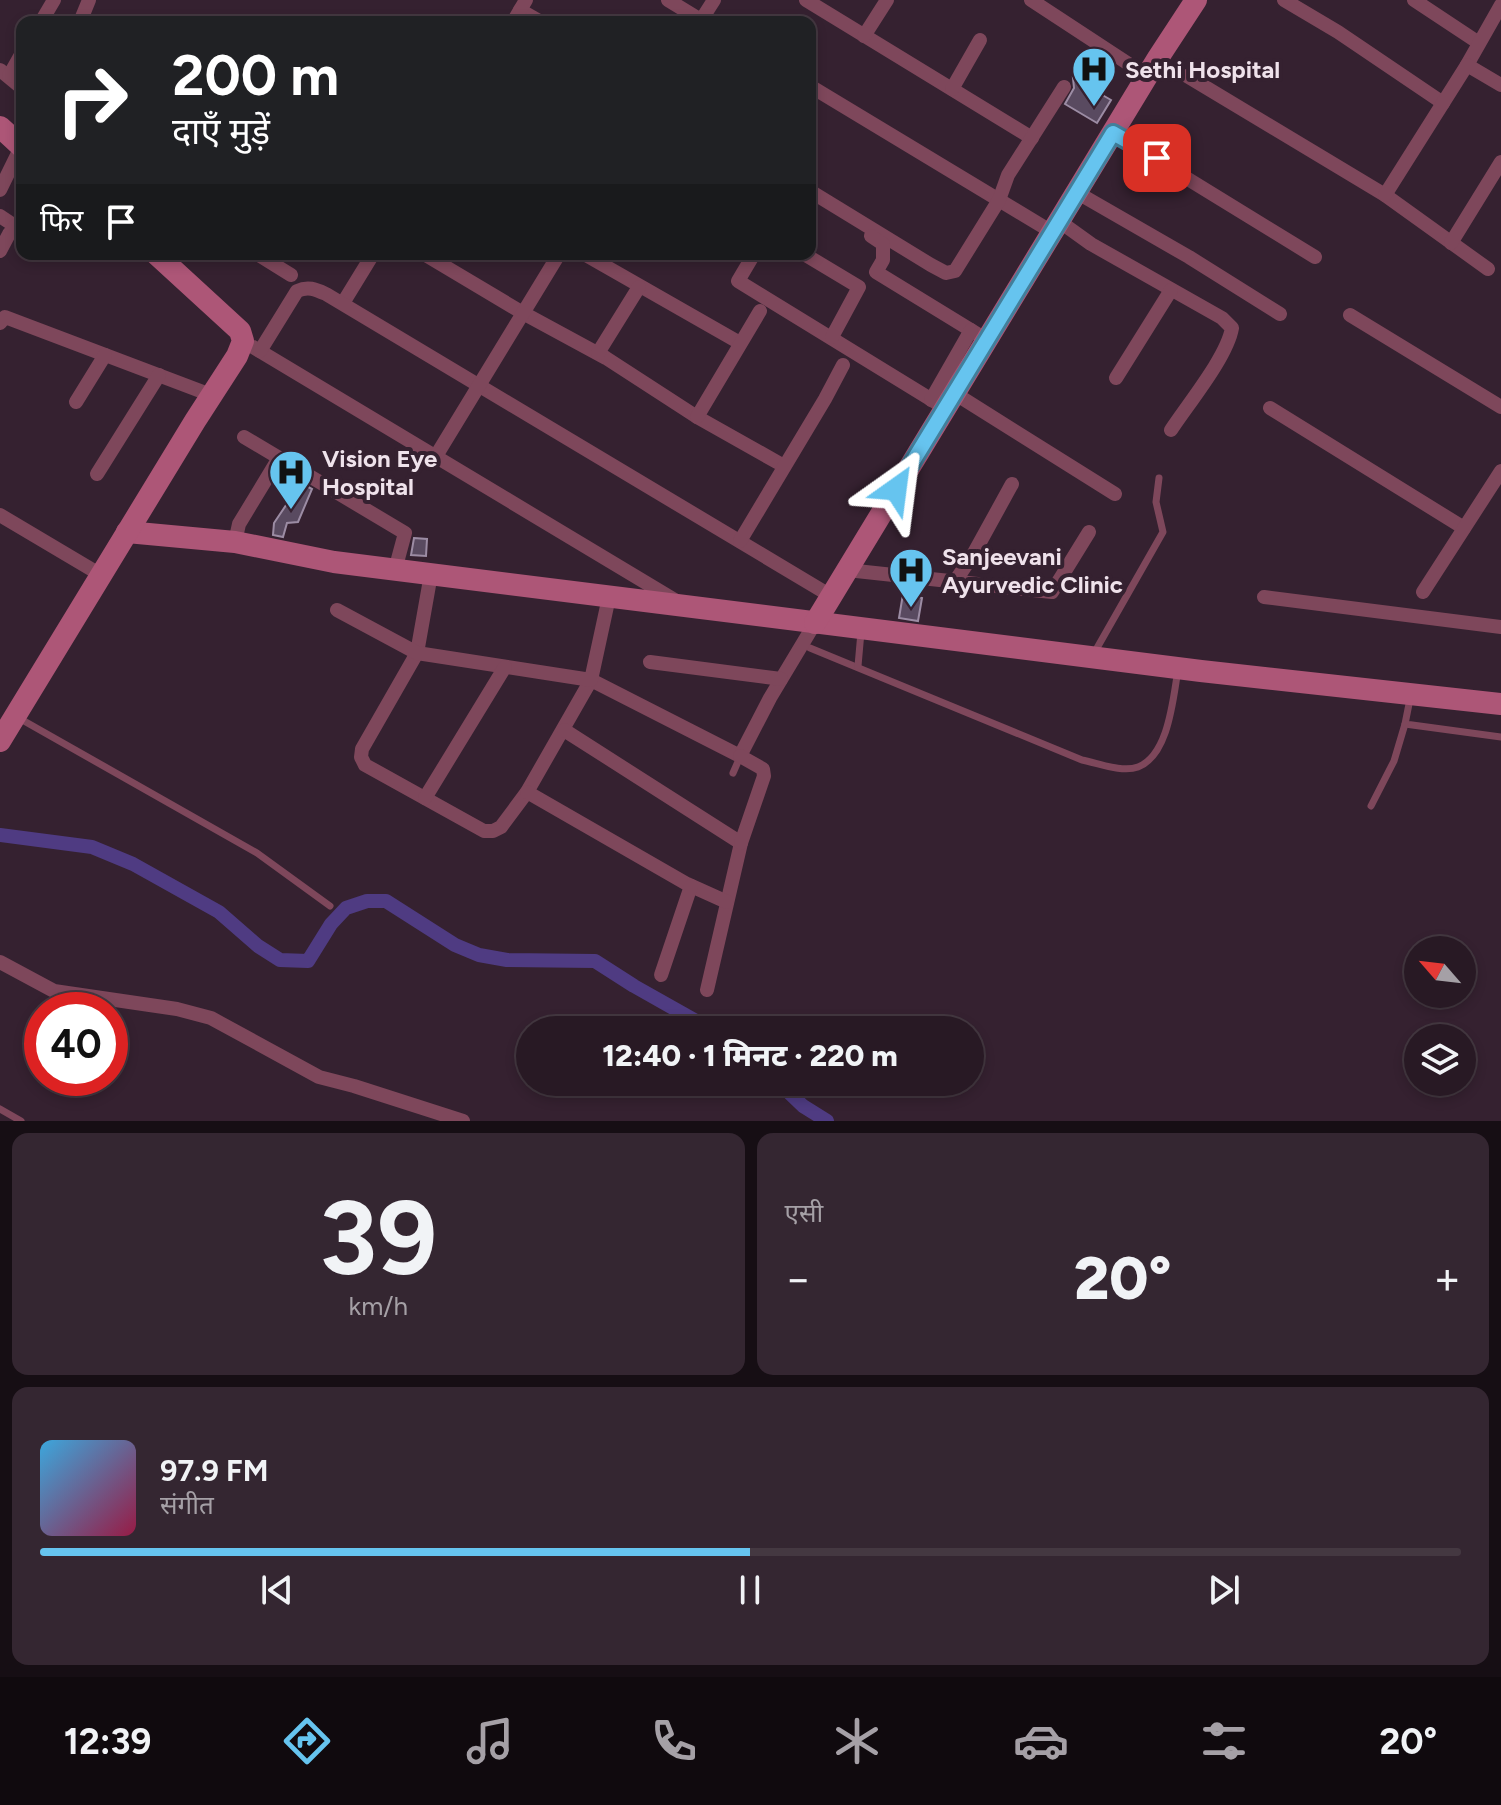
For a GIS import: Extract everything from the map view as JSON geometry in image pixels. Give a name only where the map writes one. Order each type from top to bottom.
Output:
[{"type":"street","points":[[668,0],[694,16]]},
{"type":"street","points":[[806,0],[1032,138]]},
{"type":"street","points":[[864,36],[887,0]]},
{"type":"street","points":[[1031,0],[1048,4],[1147,76]]},
{"type":"street","points":[[740,756],[781,679],[847,570],[975,333],[1056,226],[1196,0]]},
{"type":"street","points":[[1414,0],[1479,43]]},
{"type":"street","points":[[1289,1],[1443,103]]},
{"type":"street","points":[[1385,195],[1501,5]]},
{"type":"street","points":[[952,89],[980,40]]},
{"type":"street","points":[[1467,65],[1501,85]]},
{"type":"street","points":[[1187,76],[1385,195],[1488,269]]},
{"type":"street","points":[[816,195],[946,273],[955,271],[999,200],[1008,175],[1064,87]]},
{"type":"street","points":[[816,90],[999,200],[1091,244],[1222,318],[1232,328],[1230,336],[1171,430]]},
{"type":"street","points":[[0,127],[16,141]]},
{"type":"street","points":[[1113,133],[1315,257]]},
{"type":"street","points":[[0,190],[16,158]]},
{"type":"street","points":[[1451,243],[1501,162]]},
{"type":"street","points":[[1076,192],[1280,314]]},
{"type":"street","points":[[816,202],[883,244],[883,260],[876,272],[859,287],[832,337]]},
{"type":"street","points":[[0,251],[16,227]]},
{"type":"street","points":[[171,260],[251,346],[685,606]]},
{"type":"street","points":[[275,260],[291,275]]},
{"type":"street","points":[[343,303],[369,260]]},
{"type":"street","points":[[434,260],[598,353],[697,417],[784,466]]},
{"type":"street","points":[[436,456],[555,260]]},
{"type":"street","points":[[594,260],[740,343]]},
{"type":"street","points":[[750,260],[738,281],[940,400],[1115,494]]},
{"type":"street","points":[[814,260],[859,287]]},
{"type":"street","points":[[876,272],[975,333]]},
{"type":"street","points":[[598,353],[639,287]]},
{"type":"street","points":[[0,741],[7,712],[101,575],[237,356],[251,346],[297,291],[304,288],[312,288],[343,303],[831,596]]},
{"type":"street","points":[[1116,378],[1171,290]]},
{"type":"street","points":[[697,417],[760,311]]},
{"type":"street","points":[[1350,315],[1501,407]]},
{"type":"street","points":[[2,317],[211,395]]},
{"type":"street","points":[[76,402],[105,355]]},
{"type":"street","points":[[740,541],[843,365]]},
{"type":"street","points":[[97,474],[159,375]]},
{"type":"street","points":[[1270,408],[1464,528]]},
{"type":"street","points":[[244,437],[405,533],[395,570]]},
{"type":"street","points":[[235,542],[239,524],[279,458]]},
{"type":"street","points":[[1423,592],[1464,528],[1495,491],[1501,471]]},
{"type":"street","points":[[954,583],[1012,484]]},
{"type":"street","points":[[0,515],[101,575]]},
{"type":"street","points":[[127,532],[235,542],[334,562],[815,623],[1501,704]]},
{"type":"street","points":[[847,570],[1052,592],[1089,532]]},
{"type":"street","points":[[431,574],[417,653],[362,749],[361,757],[365,765],[484,831],[501,827],[527,792],[591,680],[609,597]]},
{"type":"street","points":[[1264,597],[1501,627]]},
{"type":"street","points":[[337,610],[417,653],[591,680],[763,769],[764,776],[741,843],[707,990]]},
{"type":"street","points":[[650,662],[781,679]]},
{"type":"street","points":[[425,798],[505,667]]},
{"type":"street","points":[[564,730],[741,843]]},
{"type":"street","points":[[527,792],[691,886],[727,902]]},
{"type":"street","points":[[661,975],[691,886]]},
{"type":"street","points":[[0,962],[54,991],[177,1009],[211,1018],[319,1077],[463,1121]]},
{"type":"lane","points":[[1092,657],[1163,532],[1156,502],[1159,478]]},
{"type":"lane","points":[[858,666],[862,628]]},
{"type":"lane","points":[[810,648],[1067,754],[1120,768],[1137,768],[1149,761],[1160,746],[1179,668]]},
{"type":"lane","points":[[1371,806],[1394,761],[1412,694]]},
{"type":"lane","points":[[7,712],[257,853],[330,906]]},
{"type":"lane","points":[[1405,724],[1501,737]]},
{"type":"lane","points":[[733,773],[740,756]]},
{"type":"lane","points":[[0,1109],[21,1121]]},
{"type":"building","points":[[1073,78],[1111,100],[1097,123],[1065,104],[1074,88]]},
{"type":"building","points":[[301,483],[312,489],[298,522],[287,523],[283,537],[273,535],[274,523]]},
{"type":"building","points":[[414,538],[427,539],[426,556],[411,555]]},
{"type":"building","points":[[903,594],[922,598],[918,621],[899,618]]},
{"type":"waterway","points":[[0,835],[92,847],[133,864],[219,912],[258,946],[280,960],[308,961],[331,924],[346,908],[367,901],[386,901],[455,945],[479,955],[507,960],[595,961],[687,1016]]},
{"type":"waterway","points":[[793,1096],[827,1121]]},
{"type":"place","name":"Sethi Hospital","points":[[1094,108]]},
{"type":"place","name":"Vision Eye Hospital","points":[[291,511]]},
{"type":"place","name":"Sanjeevani Ayurvedic Clinic","points":[[911,609]]},
{"type":"route","points":[[896,489],[1113,133],[1157,158]]}]
